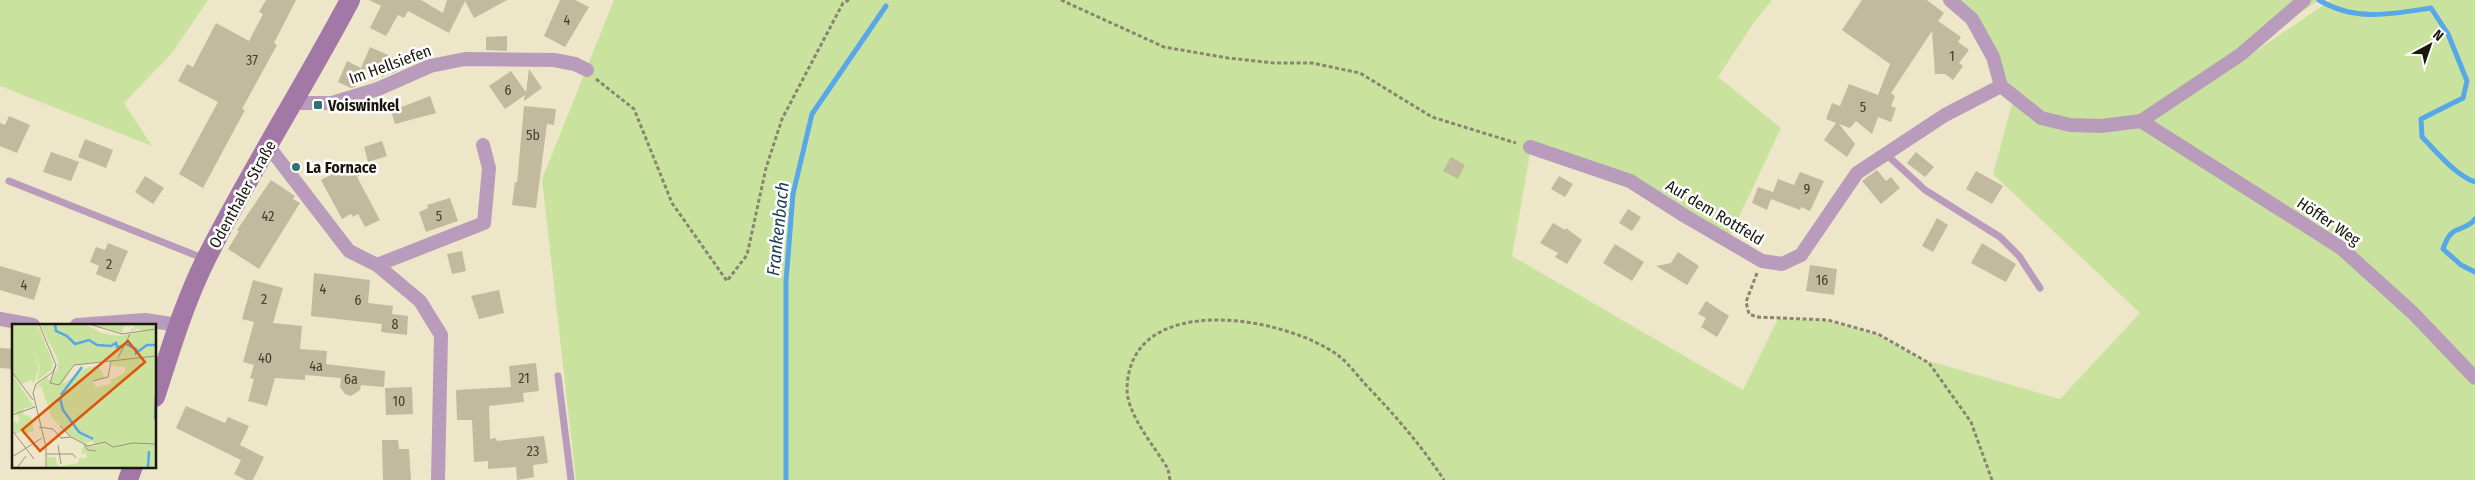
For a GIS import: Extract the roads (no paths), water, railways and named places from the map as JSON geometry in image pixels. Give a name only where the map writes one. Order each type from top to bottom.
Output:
[{"type":"main road","name":"Odenthaler Straße","points":[[156,394],[178,325],[206,259],[350,0]]},
{"type":"main road","points":[[128,480],[132,468]]},
{"type":"street","points":[[1950,0],[1972,19],[1993,57],[2001,86],[2041,118],[2070,125],[2102,126],[2141,121],[2240,55],[2303,1]]},
{"type":"street","name":"Im Hellsiefen","points":[[294,103],[332,103],[378,89],[430,66],[464,59],[554,60],[574,64],[587,70]]},
{"type":"street","name":"Auf dem Rottfeld","points":[[1530,147],[1630,181],[1762,261],[1782,264],[1801,255],[1857,173],[1945,115],[2001,86]]},
{"type":"street","name":"Höffer Weg","points":[[2141,121],[2341,248],[2412,313],[2475,378]]},
{"type":"street","points":[[377,264],[484,223],[489,168],[483,145]]},
{"type":"street","points":[[269,147],[349,251],[377,264],[420,301],[441,335],[438,480]]},
{"type":"street","points":[[0,319],[28,324]]},
{"type":"street","points":[[91,324],[145,320],[178,325]]},
{"type":"lane","points":[[1886,154],[1925,190],[2000,237],[2019,256],[2040,288]]},
{"type":"lane","points":[[9,181],[206,259]]},
{"type":"lane","points":[[558,376],[571,480]]},
{"type":"waterway","points":[[2319,0],[2333,7],[2360,14],[2388,14],[2431,8],[2448,34],[2467,81],[2463,98],[2421,119],[2422,137],[2460,174],[2475,182]]},
{"type":"waterway","name":"Frankenbach","points":[[786,480],[786,281],[793,194],[812,114],[886,6]]},
{"type":"waterway","points":[[2475,219],[2467,226],[2454,231],[2443,249],[2461,265],[2475,272]]},
{"type":"place","name":"Voiswinkel","points":[[318,105]]},
{"type":"place","name":"La Fornace","points":[[296,167]]}]
